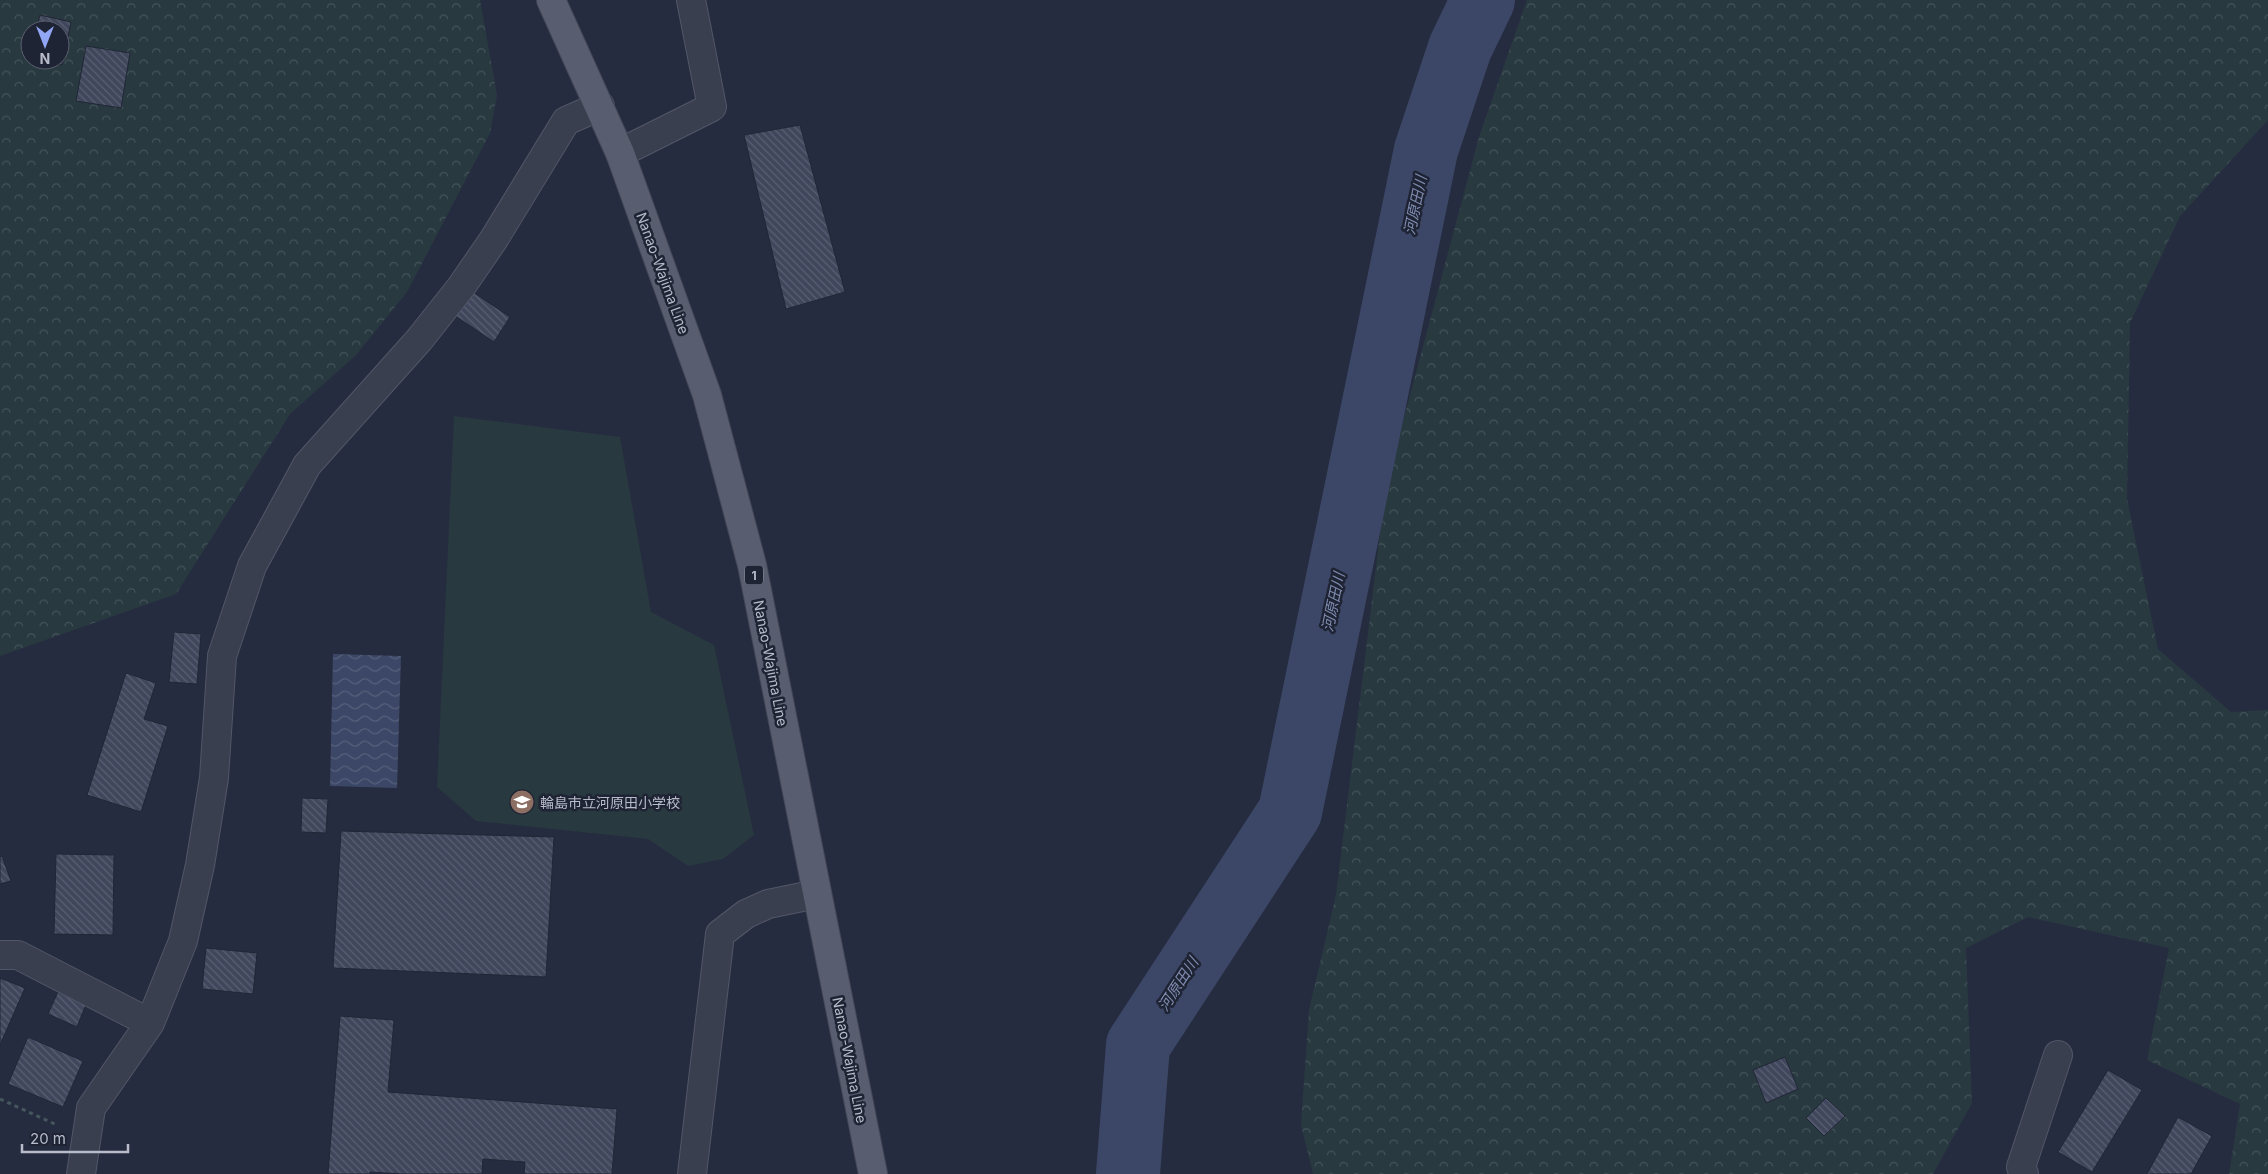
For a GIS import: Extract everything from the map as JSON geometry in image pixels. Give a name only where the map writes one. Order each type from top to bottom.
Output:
[{"type":"main road","name":"Nanao-Wajima Line","points":[[551,0],[620,152],[707,395],[752,566],[873,1174]]},
{"type":"street","points":[[620,152],[712,107],[691,0]]},
{"type":"street","points":[[81,1174],[91,1108],[150,1023],[185,932],[200,865],[214,778],[222,656],[252,566],[307,465],[419,340],[461,287],[494,238],[566,121],[600,106]]},
{"type":"street","points":[[692,1174],[720,934],[746,914],[768,904],[817,894]]},
{"type":"street","points":[[0,956],[18,956],[150,1023]]},
{"type":"street","points":[[2024,1174],[2021,1167],[2058,1055]]},
{"type":"path","points":[[0,1099],[87,1139]]},
{"type":"green space","points":[[0,0],[480,0],[497,95],[490,133],[407,292],[356,355],[290,414],[176,594],[0,656]]},
{"type":"green space","points":[[1527,0],[2268,0],[2268,120],[2180,216],[2130,323],[2127,499],[2158,649],[2231,712],[2268,710],[2268,1174],[2229,1174],[2240,1104],[2147,1060],[2169,948],[2028,917],[1966,948],[1972,1103],[1933,1174],[1313,1174],[1301,1125],[1309,1010],[1336,895],[1386,485],[1479,137]]},
{"type":"green space","points":[[454,416],[620,437],[651,612],[714,645],[754,835],[723,859],[688,866],[648,839],[476,821],[437,787]]},
{"type":"water","points":[[333,654],[401,656],[397,788],[330,786]]},
{"type":"building","points":[[40,15],[62,20],[39,20]]},
{"type":"building","points":[[86,46],[130,53],[121,108],[76,101]]},
{"type":"building","points":[[800,125],[845,292],[786,309],[744,135]]},
{"type":"building","points":[[470,290],[510,317],[494,342],[454,315]]},
{"type":"building","points":[[174,632],[201,634],[197,684],[169,682]]},
{"type":"building","points":[[126,673],[156,683],[144,719],[168,726],[141,812],[87,795]]},
{"type":"building","points":[[302,798],[328,799],[326,833],[301,832]]},
{"type":"building","points":[[341,831],[554,837],[546,977],[333,968]]},
{"type":"building","points":[[56,854],[114,855],[113,935],[54,934]]},
{"type":"building","points":[[2,856],[11,881],[0,884],[0,857]]},
{"type":"building","points":[[206,948],[257,953],[253,994],[202,989]]},
{"type":"building","points":[[0,978],[25,988],[0,1045]]},
{"type":"building","points":[[61,985],[89,997],[77,1027],[48,1014]]},
{"type":"building","points":[[340,1016],[394,1020],[388,1092],[617,1109],[612,1174],[524,1174],[525,1162],[483,1159],[482,1174],[370,1172],[370,1174],[328,1174]]},
{"type":"building","points":[[28,1037],[83,1061],[63,1107],[8,1084]]},
{"type":"building","points":[[1785,1057],[1798,1089],[1766,1103],[1753,1070]]},
{"type":"building","points":[[2108,1070],[2142,1090],[2092,1172],[2058,1152]]},
{"type":"building","points":[[1826,1098],[1845,1116],[1824,1136],[1806,1118]]},
{"type":"building","points":[[2178,1117],[2212,1136],[2191,1174],[2147,1174]]},
{"type":"waterway","name":"河原田川","points":[[1128,1174],[1138,1045],[1290,812],[1426,150],[1460,48],[1483,0]]},
{"type":"place","name":"輪島市立河原田小学校","points":[[522,802]]}]
